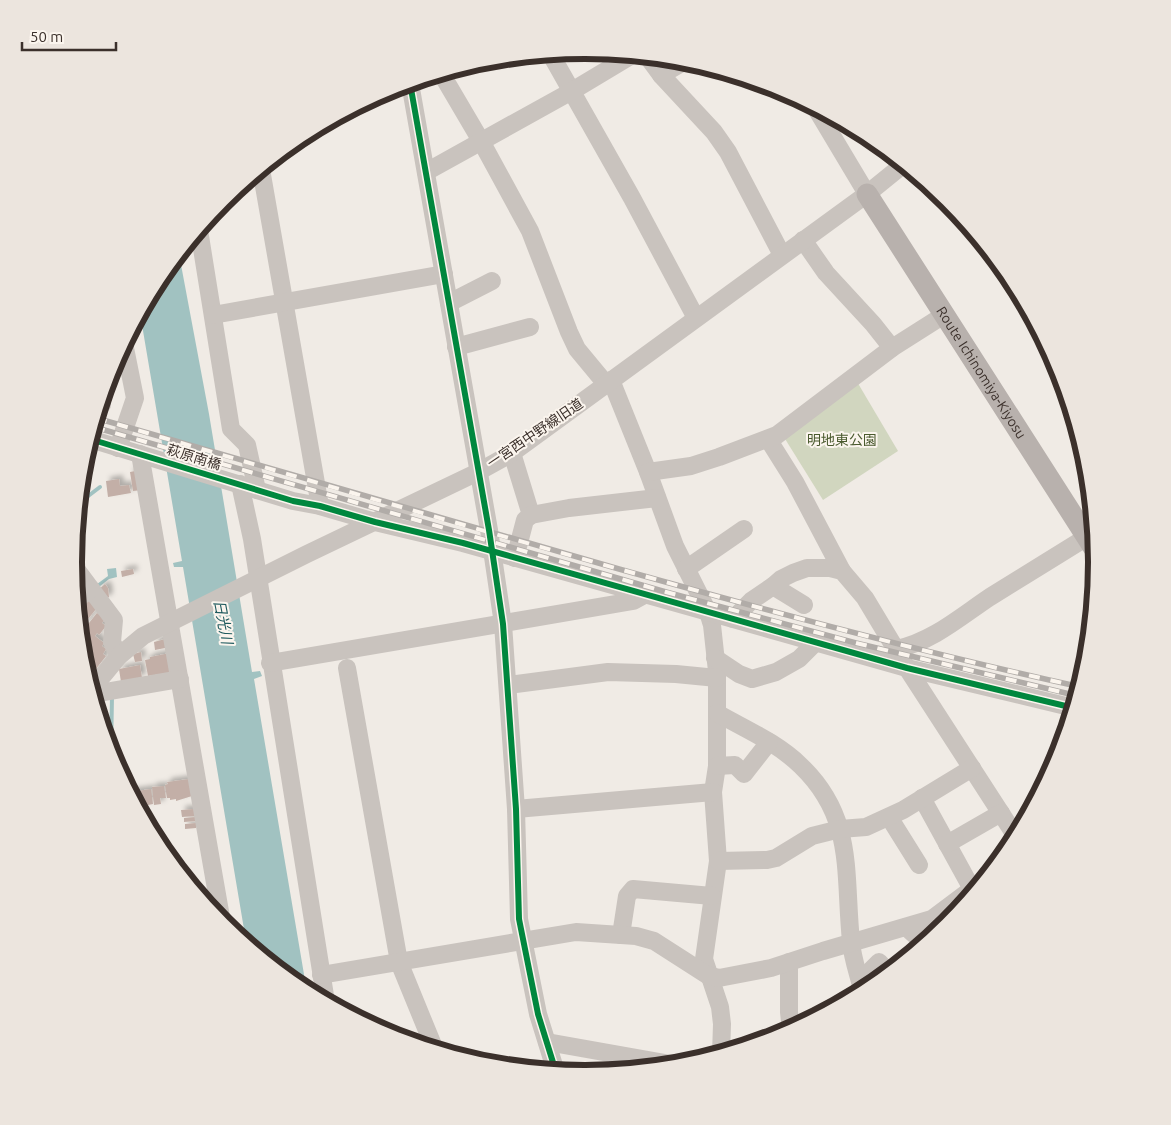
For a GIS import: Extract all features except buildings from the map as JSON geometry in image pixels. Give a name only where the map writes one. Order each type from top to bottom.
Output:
[{"type":"main road","name":"Route Ichinomiya-Kiyosu","points":[[866,194],[1088,533]]},
{"type":"street","points":[[554,60],[696,318]]},
{"type":"street","points":[[426,172],[623,60]]},
{"type":"street","points":[[652,63],[714,132],[728,152],[782,255]]},
{"type":"street","points":[[661,75],[675,67]]},
{"type":"street","points":[[445,79],[530,231],[577,349],[608,382],[648,472],[675,546],[708,612],[712,626],[718,713],[717,766],[713,792],[718,861],[704,959],[707,974],[720,1007],[721,1047]]},
{"type":"street","points":[[411,90],[504,624],[516,809],[519,919],[538,1014],[554,1065]]},
{"type":"street","points":[[821,118],[866,194]]},
{"type":"street","name":"一宮西中野線旧道","points":[[98,688],[119,656],[143,636],[478,472],[512,453],[804,240],[899,168]]},
{"type":"street","points":[[262,176],[320,506]]},
{"type":"street","points":[[200,238],[231,429],[247,445],[257,490]]},
{"type":"street","points":[[804,240],[826,273],[873,324],[892,348]]},
{"type":"street","points":[[213,315],[444,274]]},
{"type":"street","points":[[449,303],[492,281]]},
{"type":"street","points":[[648,472],[691,466],[777,434],[892,348],[944,315]]},
{"type":"street","points":[[456,346],[530,327]]},
{"type":"street","points":[[118,448],[134,398],[126,356]]},
{"type":"street","points":[[768,438],[795,482],[842,572],[865,598],[907,668],[1011,831]]},
{"type":"street","name":"萩原南橋","points":[[97,441],[293,501],[320,506],[375,522],[463,543],[907,668],[1068,707]]},
{"type":"street","points":[[512,453],[530,515]]},
{"type":"street","points":[[140,454],[220,909]]},
{"type":"street","points":[[240,484],[252,539],[270,663],[324,993]]},
{"type":"street","points":[[515,558],[525,520],[530,515],[569,508],[657,498]]},
{"type":"street","points":[[686,569],[744,529]]},
{"type":"street","points":[[896,648],[907,646],[937,634],[989,598],[1088,543]]},
{"type":"street","points":[[733,620],[751,601],[781,579],[807,568],[830,568],[842,572]]},
{"type":"street","points":[[82,578],[114,620],[112,642],[119,656]]},
{"type":"street","points":[[773,586],[804,605]]},
{"type":"street","points":[[83,595],[91,589]]},
{"type":"street","points":[[270,663],[633,601],[644,595]]},
{"type":"street","points":[[715,658],[739,674],[752,679],[776,672],[799,659],[816,642]]},
{"type":"street","points":[[347,668],[399,962],[432,1042]]},
{"type":"street","points":[[508,684],[608,672],[676,674],[717,678]]},
{"type":"street","points":[[99,693],[180,679]]},
{"type":"street","points":[[718,713],[769,742],[800,765],[819,786],[830,805],[840,829],[845,848],[851,943],[860,984]]},
{"type":"street","points":[[717,766],[735,765],[744,774],[769,742]]},
{"type":"street","points":[[718,861],[767,860],[776,858],[812,836],[840,829],[866,827],[889,817],[972,768]]},
{"type":"street","points":[[516,809],[713,792]]},
{"type":"street","points":[[922,798],[948,844],[974,883]]},
{"type":"street","points":[[948,844],[1000,813]]},
{"type":"street","points":[[889,817],[919,864]]},
{"type":"street","points":[[621,935],[627,896],[633,889],[712,896]]},
{"type":"street","points":[[321,975],[576,932],[636,936],[654,941],[707,974],[719,978],[772,968],[932,919],[962,897]]},
{"type":"street","points":[[906,927],[920,939]]},
{"type":"street","points":[[789,962],[790,1022]]},
{"type":"street","points":[[866,981],[879,962],[884,968]]},
{"type":"street","points":[[547,1042],[656,1061]]},
{"type":"green space","name":"明地東公園","points":[[856,380],[898,451],[823,500],[782,434]]},
{"type":"water","name":"日光川","points":[[181,263],[209,414],[252,672],[260,671],[262,676],[254,679],[305,980],[279,962],[245,933],[183,567],[174,567],[173,563],[182,561],[142,325]]},
{"type":"water","points":[[116,568],[117,577],[109,579],[95,590],[93,587],[108,576],[107,569]]},
{"type":"waterway","points":[[86,498],[100,487]]},
{"type":"waterway","points":[[111,733],[112,695]]},
{"type":"railway","points":[[103,420],[734,601],[907,646],[1074,685]]},
{"type":"railway","points":[[100,429],[666,592],[856,643],[1072,694]]},
{"type":"cycle path","points":[[411,90],[489,530],[503,624],[516,809],[519,919],[538,1014],[554,1065]]},
{"type":"cycle path","points":[[97,441],[293,501],[320,506],[375,522],[463,543],[907,668],[1068,707]]}]
